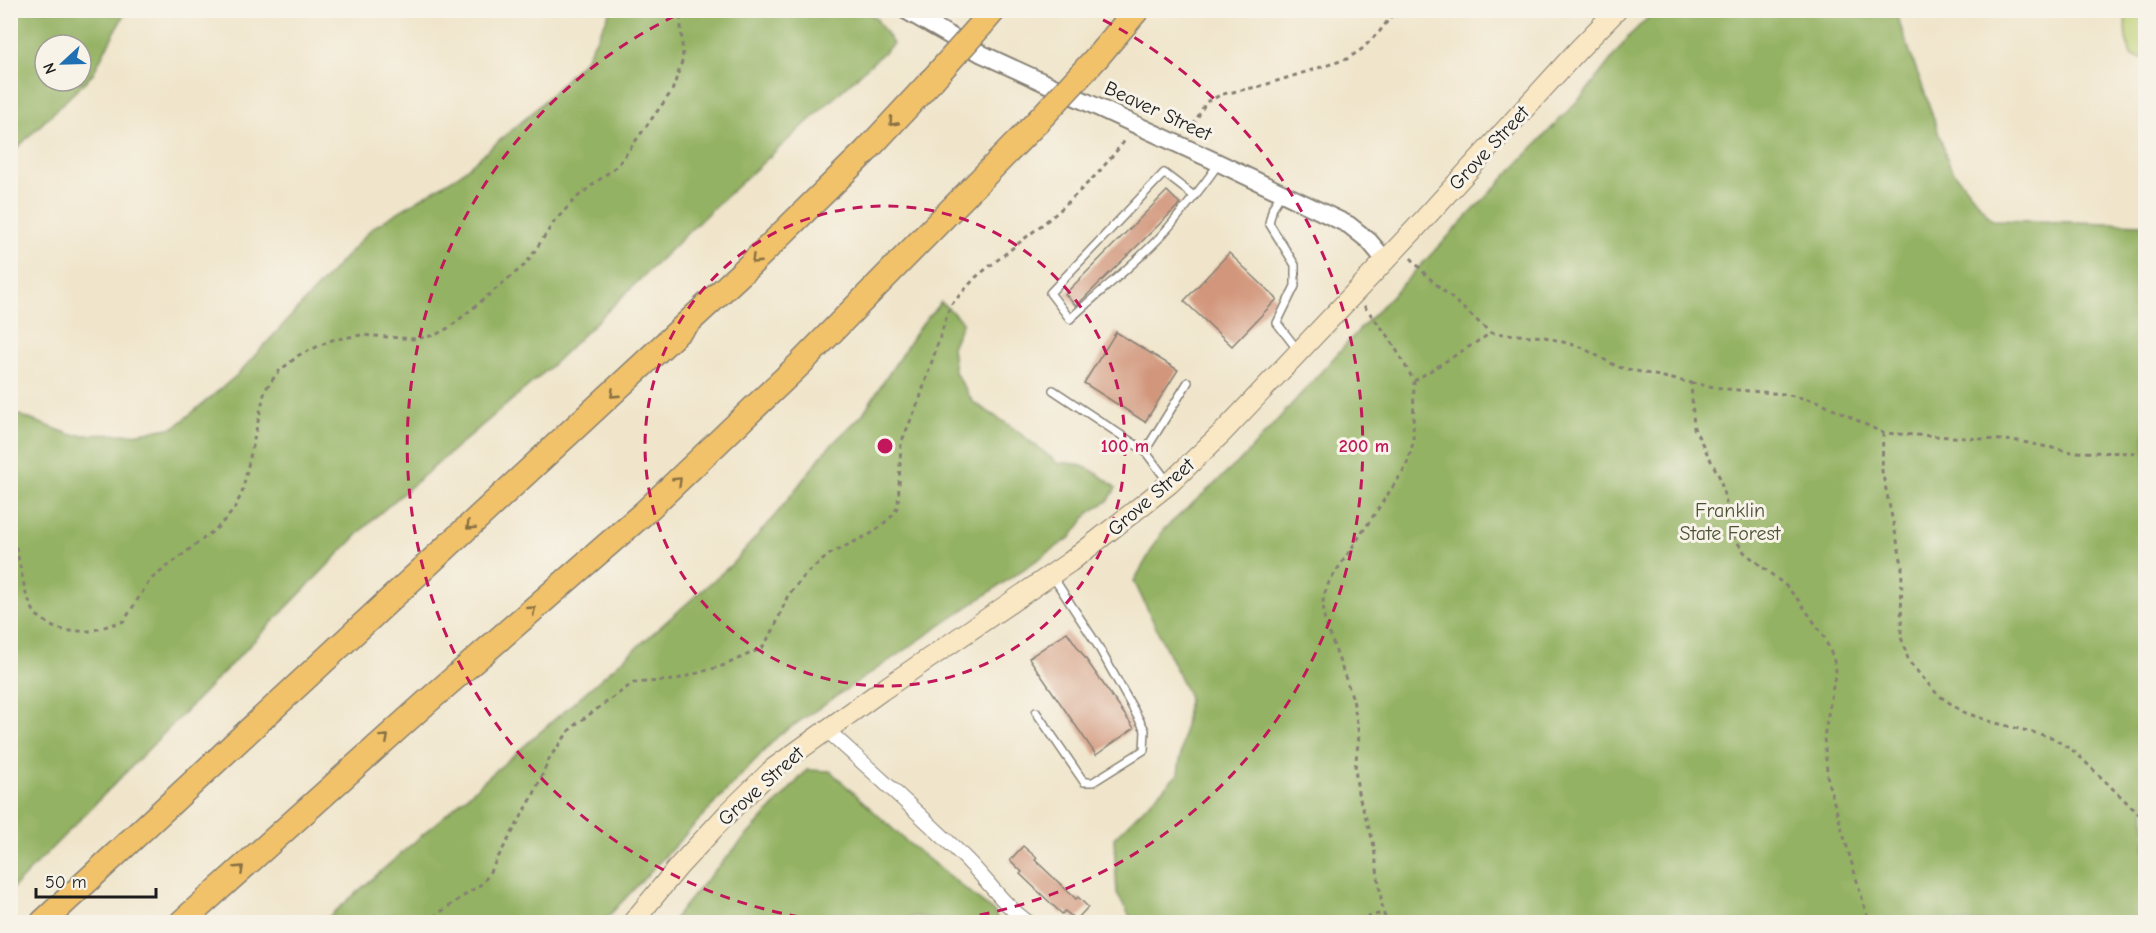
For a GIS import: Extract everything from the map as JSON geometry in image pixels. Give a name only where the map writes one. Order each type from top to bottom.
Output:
[{"type":"highway","points":[[182,922],[419,708],[645,512],[800,364],[1037,122],[1137,10]]},
{"type":"highway","points":[[44,922],[751,264],[866,151],[988,17]]},
{"type":"main road","name":"Grove Street","points":[[633,922],[679,866],[774,768],[881,691],[1052,575],[1099,541],[1169,484],[1224,431],[1385,261],[1617,10]]},
{"type":"street","name":"Beaver Street","points":[[905,10],[982,54],[1137,124],[1349,225],[1369,241],[1385,261]]},
{"type":"street","points":[[827,730],[965,858],[998,896],[1028,922]]},
{"type":"lane","points":[[1194,196],[1164,173],[1050,293],[1070,319],[1161,236],[1194,196],[1219,163]]},
{"type":"lane","points":[[1282,193],[1273,207],[1269,223],[1295,265],[1295,286],[1277,323],[1299,351]]},
{"type":"lane","points":[[1145,451],[1188,382]]},
{"type":"lane","points":[[1053,390],[1145,451],[1169,484]]},
{"type":"lane","points":[[1036,712],[1084,782],[1093,782],[1144,750],[1145,730],[1098,646],[1052,575]]},
{"type":"path","points":[[10,540],[16,548],[26,594],[35,614],[53,627],[67,631],[92,631],[123,621],[150,580],[216,528],[233,511],[242,493],[265,390],[278,372],[298,355],[332,340],[362,335],[415,339],[435,335],[450,327],[526,264],[554,222],[576,198],[618,165],[672,91],[683,59],[680,10]]},
{"type":"path","points":[[1185,132],[1192,130],[1206,102],[1223,94],[1261,86],[1347,59],[1362,49],[1396,10]]},
{"type":"path","points":[[426,922],[484,882],[533,796],[550,757],[572,727],[633,683],[674,680],[725,665],[762,648],[774,629],[788,595],[808,572],[830,554],[874,532],[892,516],[898,506],[901,443],[920,398],[950,306],[976,277],[1058,213],[1099,172],[1137,124]]},
{"type":"path","points":[[1399,245],[1426,275],[1491,333]]},
{"type":"path","points":[[1353,294],[1389,337],[1414,381],[1413,443],[1406,467],[1329,582],[1323,598],[1324,618],[1353,699],[1359,735],[1355,768],[1358,793],[1373,840],[1383,912],[1387,922]]},
{"type":"path","points":[[1414,381],[1491,333],[1545,337],[1581,346],[1618,367],[1727,389],[1784,394],[1820,402],[1883,433],[2019,441],[2072,452],[2145,453]]},
{"type":"path","points":[[1690,382],[1694,429],[1720,478],[1734,537],[1744,552],[1786,586],[1800,602],[1823,635],[1833,657],[1836,670],[1824,737],[1828,782],[1869,922]]},
{"type":"path","points":[[1883,433],[1882,471],[1902,564],[1901,638],[1909,662],[1938,695],[1964,712],[1992,723],[2051,737],[2075,752],[2145,821]]},
{"type":"path","points":[[1349,922],[1383,912]]},
{"type":"green space","points":[[11,10],[126,11],[93,73],[93,33],[33,33],[33,93],[74,93],[11,154]]},
{"type":"green space","name":"Franklin State Forest","points":[[1656,10],[1895,11],[1950,167],[1992,220],[2145,224],[2145,922],[1133,922],[1117,893],[1114,838],[1178,774],[1189,697],[1134,581],[1163,530],[1243,458],[1358,331],[1585,93],[1630,35]]},
{"type":"green space","points":[[611,11],[866,11],[876,18],[893,44],[710,211],[548,369],[372,520],[11,890],[11,412],[72,435],[134,434],[175,427],[237,375],[372,228],[459,175],[533,112],[585,60]]},
{"type":"green space","points":[[2126,11],[2145,11],[2145,59],[2132,56],[2129,50]]},
{"type":"green space","points":[[941,302],[963,322],[952,347],[955,372],[973,402],[1012,427],[1059,464],[1082,466],[1104,478],[1116,488],[1109,500],[1089,513],[1071,537],[778,736],[603,922],[323,922],[732,564],[778,512],[826,450],[862,415],[918,329]]},
{"type":"green space","points":[[807,770],[830,771],[907,842],[995,913],[999,922],[958,924],[916,916],[898,922],[672,922],[721,864]]},
{"type":"building","points":[[1167,191],[1180,204],[1076,306],[1065,294]]},
{"type":"building","points":[[1229,253],[1277,299],[1232,346],[1184,301]]},
{"type":"building","points":[[1116,332],[1178,370],[1145,422],[1084,383]]},
{"type":"building","points":[[1067,632],[1134,728],[1096,755],[1029,658]]},
{"type":"building","points":[[1023,846],[1076,899],[1078,897],[1088,907],[1076,920],[1065,911],[1062,914],[1020,874],[1022,872],[1010,860]]}]
